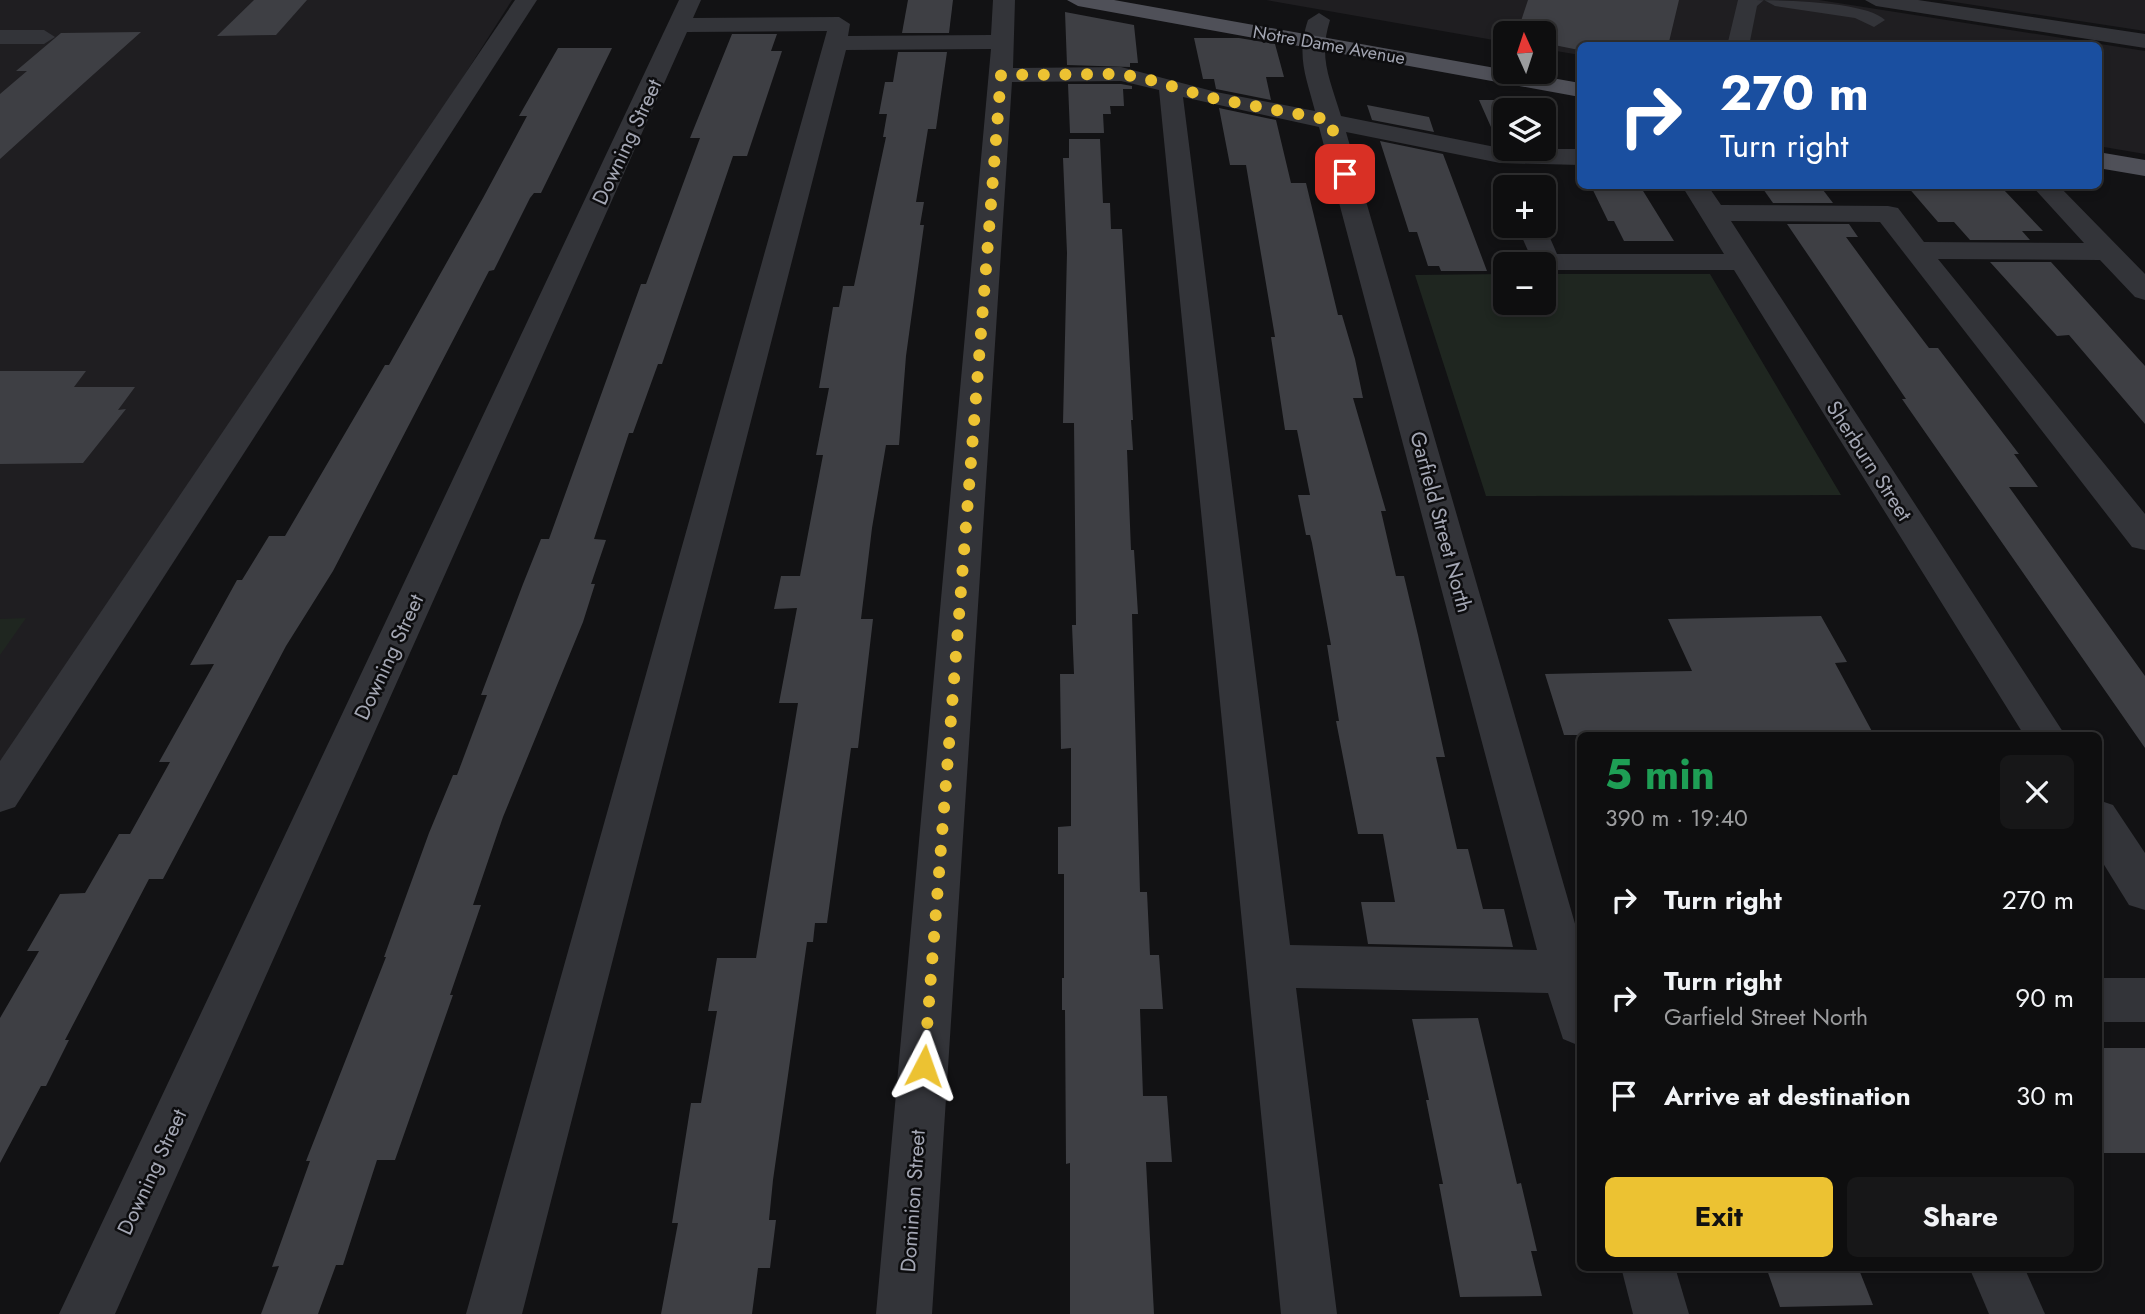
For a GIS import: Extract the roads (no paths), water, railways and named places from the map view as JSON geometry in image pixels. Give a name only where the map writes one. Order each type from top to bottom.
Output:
[{"type":"main road","name":"Notre Dame Avenue","points":[[1078,0],[1316,31],[1577,89]]},
{"type":"main road","name":"Notre Dame Avenue","points":[[1293,16],[1316,31],[1346,25]]},
{"type":"main road","points":[[1556,63],[1577,67]]},
{"type":"main road","points":[[2102,161],[2145,168]]},
{"type":"main road","points":[[2102,184],[2145,191]]},
{"type":"street","points":[[0,795],[526,0]]},
{"type":"street","name":"Dominion Street","points":[[904,1314],[1002,58],[1004,0]]},
{"type":"street","points":[[1739,42],[1747,3],[1754,0]]},
{"type":"street","points":[[1774,5],[1875,17],[2145,41]]},
{"type":"street","points":[[494,1314],[839,24],[685,13]]},
{"type":"street","name":"Downing Street","points":[[87,1314],[685,13]]},
{"type":"street","name":"Garfield Street North","points":[[1316,31],[1312,55],[1575,998]]},
{"type":"street","points":[[0,37],[44,37]]},
{"type":"street","points":[[836,43],[1002,58],[1121,74],[1212,98],[1330,120],[1505,166],[1577,157]]},
{"type":"street","points":[[1170,85],[1309,1314]]},
{"type":"street","points":[[2048,189],[2145,291]]},
{"type":"street","points":[[1703,199],[1888,214],[2145,538]]},
{"type":"street","name":"Sherburn Street","points":[[1703,199],[2043,732]]},
{"type":"street","points":[[1536,238],[1547,262],[1742,262]]},
{"type":"street","points":[[1916,250],[2107,253]]},
{"type":"street","points":[[2102,824],[2145,891]]},
{"type":"street","points":[[1271,966],[1575,998]]},
{"type":"street","points":[[2102,1000],[2145,1000]]},
{"type":"street","points":[[1649,1271],[1661,1314]]},
{"type":"street","points":[[1998,1271],[2017,1314]]}]
